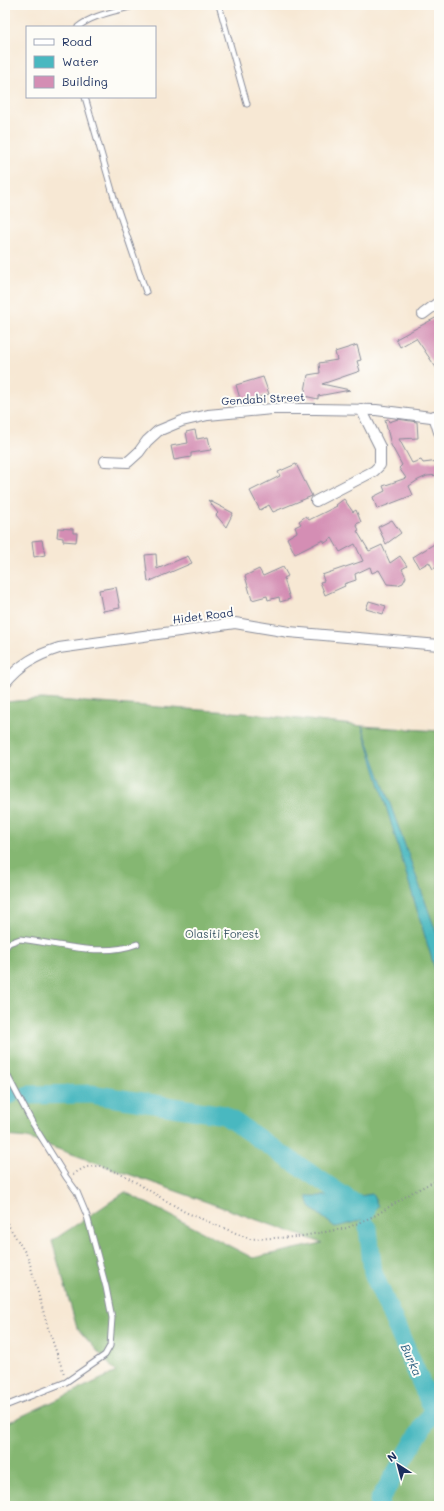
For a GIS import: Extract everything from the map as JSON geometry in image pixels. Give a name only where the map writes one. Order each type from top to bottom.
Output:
[{"type":"street","points":[[424,314],[439,302]]},
{"type":"street","points":[[316,501],[374,471],[380,464],[380,447],[361,409]]},
{"type":"street","name":"Gendabi Street","points":[[105,461],[121,463],[128,462],[139,452],[146,441],[158,431],[182,420],[208,415],[272,410],[361,409],[436,417]]},
{"type":"street","points":[[436,417],[439,432]]},
{"type":"street","name":"Hidet Road","points":[[5,683],[14,672],[34,658],[59,648],[235,624],[289,632],[439,645]]},
{"type":"lane","points":[[79,26],[83,22],[96,17],[137,5]]},
{"type":"lane","points":[[219,5],[247,104]]},
{"type":"lane","points":[[85,98],[115,201],[146,292]]},
{"type":"lane","points":[[5,948],[9,943],[20,939],[96,949],[124,948],[137,944]]},
{"type":"lane","points":[[5,1071],[33,1124],[77,1192],[86,1216],[106,1287],[112,1318],[110,1346],[106,1354],[66,1382],[5,1406]]},
{"type":"path","points":[[66,1177],[86,1167],[100,1166],[122,1174],[185,1212],[250,1239],[297,1237],[347,1228],[376,1215],[413,1192],[439,1179]]},
{"type":"path","points":[[5,1220],[28,1257],[48,1328],[66,1382]]},
{"type":"green space","name":"Olasiti Forest","points":[[42,699],[245,713],[362,726],[439,731],[439,1506],[5,1506],[5,1424],[116,1372],[77,1328],[52,1241],[125,1192],[253,1258],[322,1243],[27,1138],[5,1136],[5,702]]},
{"type":"water","points":[[362,726],[439,940],[439,983]]},
{"type":"water","points":[[372,1194],[378,1206],[374,1211],[359,1221],[335,1227],[310,1207],[307,1196],[335,1196],[343,1199]]},
{"type":"building","points":[[439,316],[439,372],[416,338],[400,347],[396,339]]},
{"type":"building","points":[[357,345],[361,360],[357,361],[360,371],[322,384],[350,390],[318,396],[318,399],[304,396],[308,375],[320,373],[319,363],[337,360],[335,352]]},
{"type":"building","points":[[263,377],[269,394],[241,402],[236,385]]},
{"type":"building","points":[[388,419],[389,422],[398,419],[417,422],[418,438],[399,439],[412,463],[421,460],[423,463],[439,461],[439,475],[427,476],[418,480],[409,486],[413,495],[377,509],[373,497],[385,491],[383,486],[406,478],[399,468],[402,465],[391,445],[385,420]]},
{"type":"building","points":[[195,430],[197,439],[208,437],[211,450],[191,453],[191,457],[174,460],[171,446],[188,443],[186,432]]},
{"type":"building","points":[[296,464],[312,496],[273,512],[269,505],[260,510],[250,491],[280,476],[278,472]]},
{"type":"building","points":[[344,499],[353,512],[356,510],[361,522],[356,524],[359,530],[357,531],[369,551],[382,545],[390,563],[400,556],[407,566],[402,569],[406,577],[403,583],[398,585],[387,584],[379,570],[372,573],[370,567],[355,574],[356,580],[344,584],[345,586],[325,595],[320,582],[324,581],[322,575],[363,561],[355,544],[340,552],[332,538],[325,543],[323,540],[295,554],[287,538],[297,532],[295,527],[301,524],[299,521],[306,516],[309,520],[337,506],[336,505]]},
{"type":"building","points":[[208,500],[233,513],[226,527],[216,515],[218,513]]},
{"type":"building","points":[[392,520],[401,533],[386,544],[378,527]]},
{"type":"building","points":[[58,528],[73,529],[73,533],[77,533],[76,542],[63,541],[63,538],[57,537]]},
{"type":"building","points":[[42,540],[45,555],[34,557],[32,541]]},
{"type":"building","points":[[439,541],[439,566],[433,569],[429,562],[419,568],[413,557]]},
{"type":"building","points":[[156,554],[157,569],[188,556],[192,563],[148,582],[145,555]]},
{"type":"building","points":[[283,567],[288,576],[284,578],[290,599],[280,602],[279,597],[268,600],[267,596],[252,600],[245,576],[259,569],[263,576]]},
{"type":"building","points":[[116,587],[120,608],[103,611],[99,590]]},
{"type":"building","points":[[369,601],[386,606],[383,614],[366,609]]},
{"type":"waterway","points":[[28,1095],[91,1094],[224,1115],[366,1211]]},
{"type":"waterway","name":"Burka","points":[[5,1096],[9,1095]]},
{"type":"waterway","name":"Burka","points":[[368,1228],[373,1273],[433,1410],[379,1501],[380,1506]]}]
